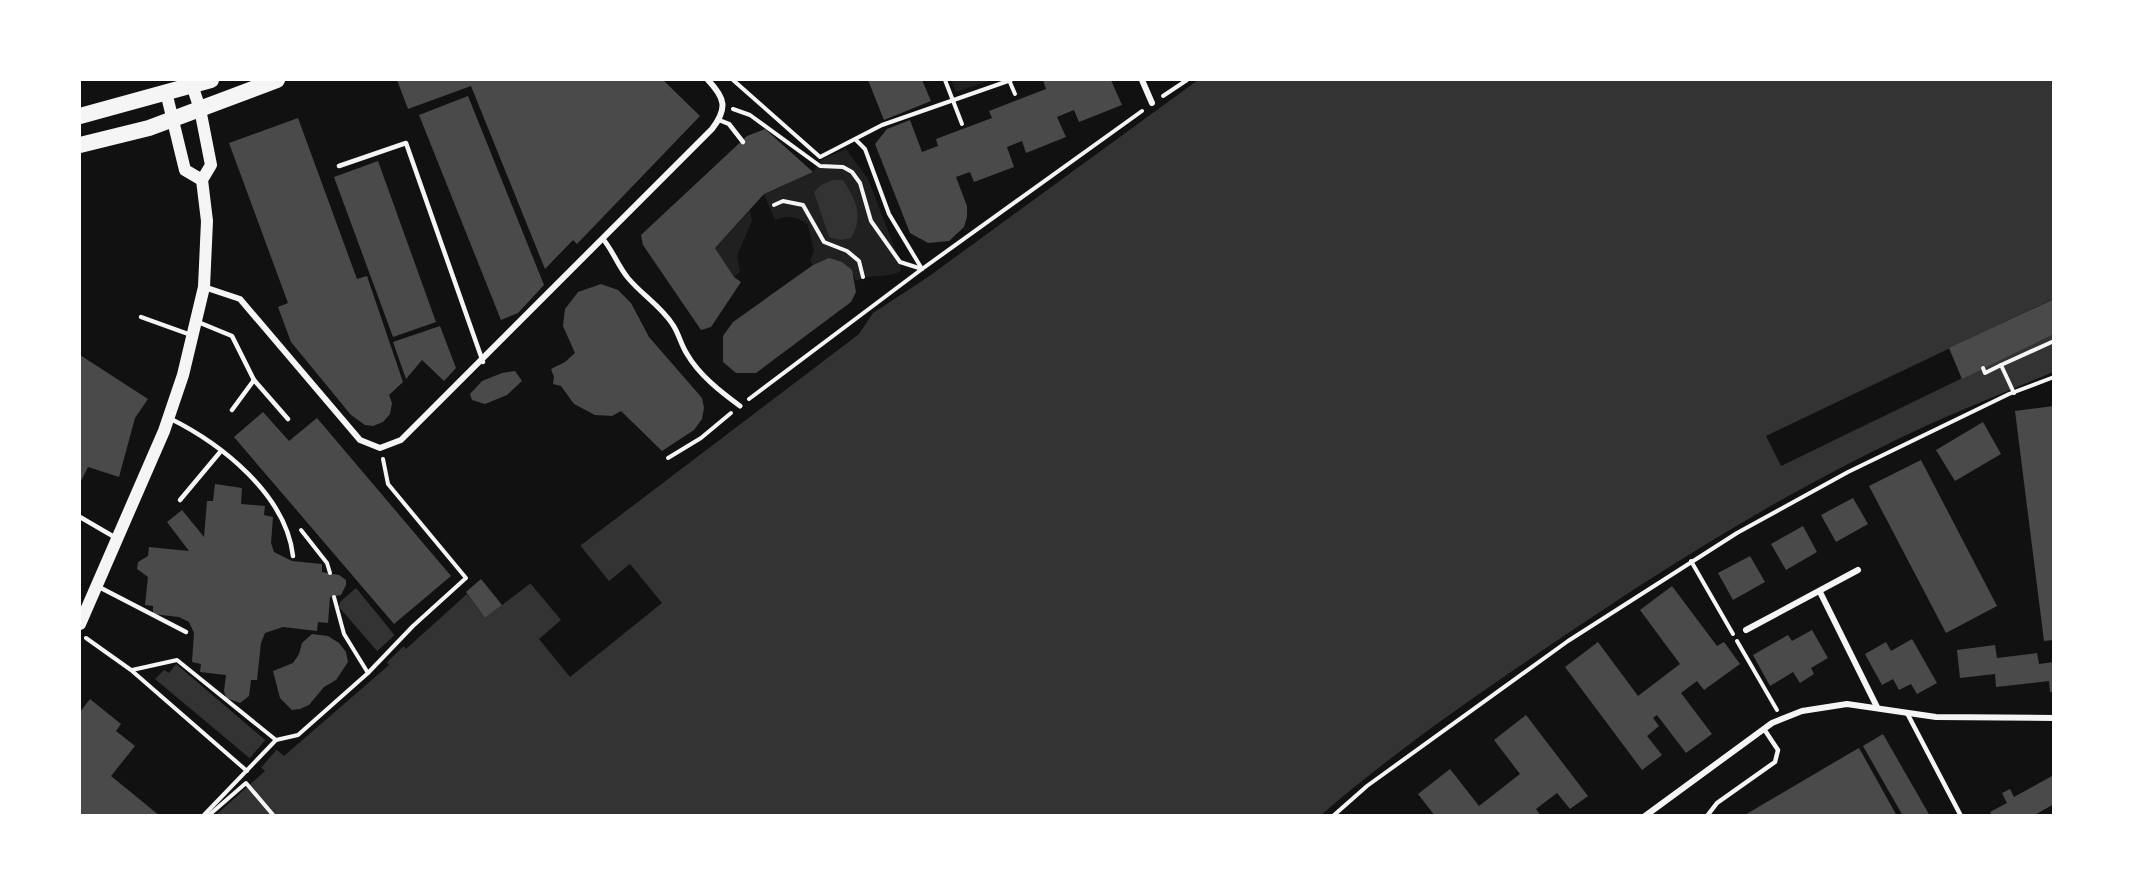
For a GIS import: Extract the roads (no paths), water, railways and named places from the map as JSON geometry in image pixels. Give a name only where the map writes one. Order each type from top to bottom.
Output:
[{"type":"highway","points":[[80,116],[211,80]]},
{"type":"highway","points":[[80,145],[149,128],[277,80]]},
{"type":"main road","points":[[80,624],[84,600],[97,586],[169,418],[198,322],[204,287],[207,221],[202,180],[211,165],[200,109],[192,85]]},
{"type":"main road","points":[[166,92],[185,170],[202,180]]},
{"type":"street","points":[[204,287],[240,300],[360,440],[380,448],[401,440],[483,362],[719,120],[723,106],[718,91],[708,80]]},
{"type":"street","points":[[1142,80],[1152,103]]},
{"type":"street","points":[[603,239],[639,291],[652,299],[673,325],[687,356],[716,388],[740,406]]},
{"type":"street","points":[[1746,630],[1858,570]]},
{"type":"street","points":[[1820,592],[1877,707]]},
{"type":"street","points":[[1645,816],[1781,718],[1822,706],[1846,704],[1936,717],[2054,718]]},
{"type":"lane","points":[[719,120],[729,124],[744,142]]},
{"type":"lane","points":[[339,166],[406,143],[483,362]]},
{"type":"lane","points":[[141,317],[194,336]]},
{"type":"lane","points":[[198,322],[232,336],[254,380],[288,419]]},
{"type":"lane","points":[[232,410],[254,380]]},
{"type":"lane","points":[[169,418],[202,435],[241,467],[278,510],[291,535],[293,556]]},
{"type":"lane","points":[[180,500],[221,451]]},
{"type":"lane","points":[[80,517],[118,539]]},
{"type":"lane","points":[[97,586],[186,632]]},
{"type":"lane","points":[[1907,714],[1961,816]]},
{"type":"lane","points":[[1707,816],[1717,803],[1775,762],[1778,750],[1764,729]]}]
